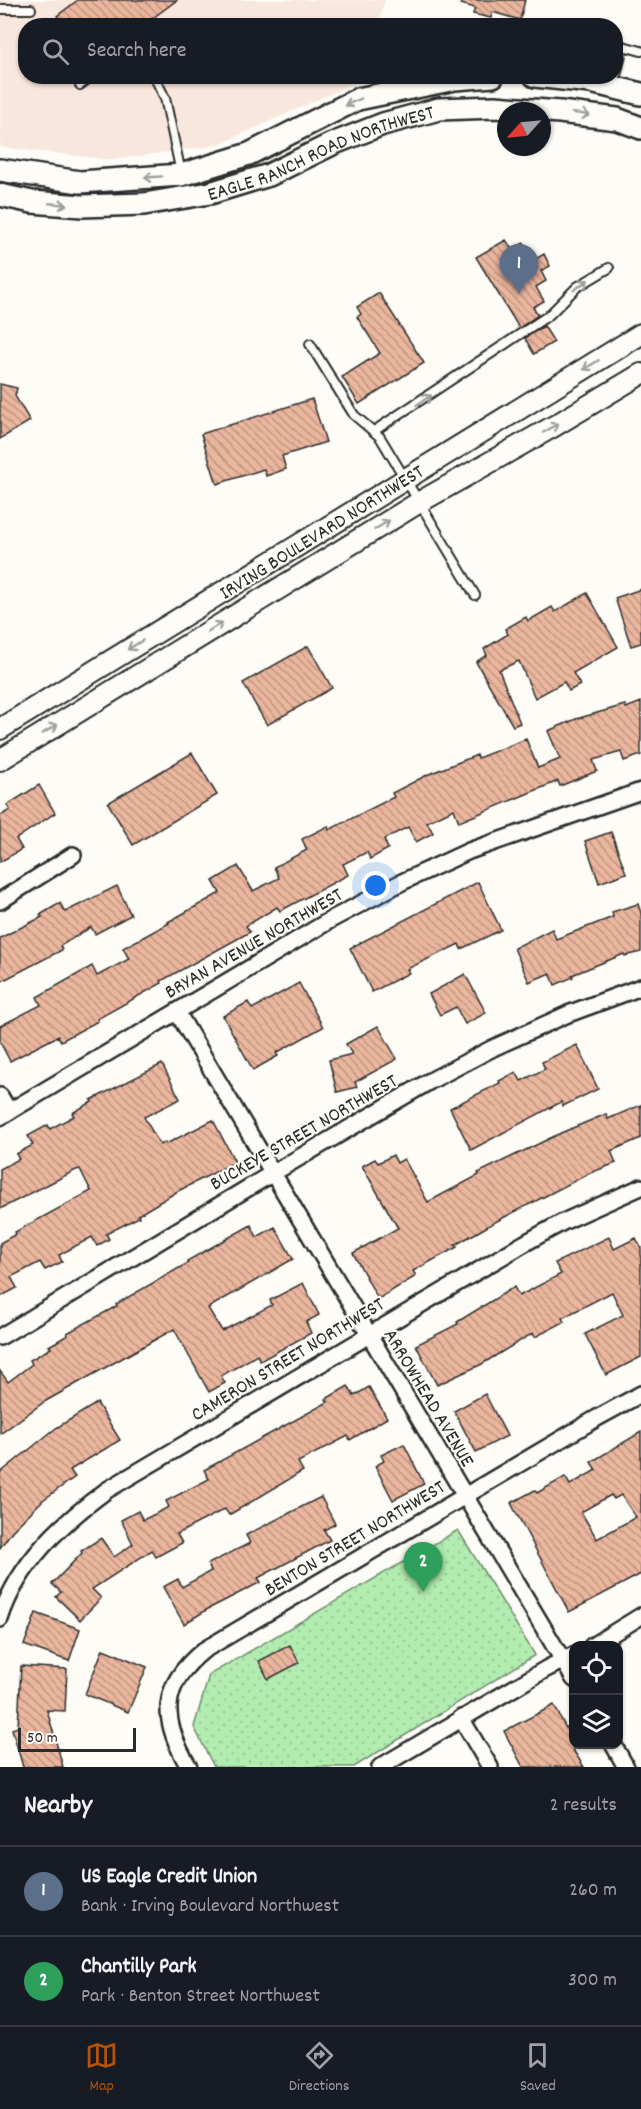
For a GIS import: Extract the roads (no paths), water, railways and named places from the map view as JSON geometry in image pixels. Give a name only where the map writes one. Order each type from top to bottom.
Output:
[{"type":"main road","name":"EAGLE RANCH ROAD NORTHWEST","points":[[0,170],[81,182],[181,175],[249,154],[358,99],[434,84]]},
{"type":"main road","points":[[622,84],[641,94]]},
{"type":"main road","name":"EAGLE RANCH ROAD NORTHWEST","points":[[0,195],[32,202],[82,206],[144,204],[210,193],[269,175],[332,144],[383,124],[439,110],[495,107],[560,112],[617,119],[641,128]]},
{"type":"street","name":"IRVING BOULEVARD NORTHWEST","points":[[0,729],[641,334]]},
{"type":"street","name":"IRVING BOULEVARD NORTHWEST","points":[[0,760],[418,502],[556,425],[641,374]]},
{"type":"street","name":"BRYAN AVENUE NORTHWEST","points":[[5,1114],[333,920],[402,882],[469,851],[641,791]]},
{"type":"street","points":[[0,901],[73,855]]},
{"type":"street","name":"BUCKEYE STREET NORTHWEST","points":[[0,1336],[430,1081],[493,1048],[568,1014],[641,987]]},
{"type":"street","name":"ARROWHEAD AVENUE","points":[[177,1012],[464,1496],[568,1658]]},
{"type":"street","points":[[0,1096],[5,1114]]},
{"type":"street","name":"CAMERON STREET NORTHWEST","points":[[0,1619],[23,1573],[44,1545],[72,1516],[107,1490],[525,1243],[563,1222],[641,1187]]},
{"type":"street","name":"BENTON STREET NORTHWEST","points":[[189,1767],[178,1749],[170,1728],[168,1705],[174,1683],[187,1664],[204,1650],[641,1394]]},
{"type":"street","points":[[600,1641],[641,1616]]},
{"type":"street","points":[[380,1767],[568,1658]]},
{"type":"street","points":[[461,1718],[490,1767]]},
{"type":"street","points":[[615,1749],[626,1767]]},
{"type":"lane","points":[[0,9],[31,9]]},
{"type":"lane","points":[[623,47],[641,51]]},
{"type":"lane","points":[[158,84],[165,98],[181,175]]},
{"type":"lane","points":[[374,431],[549,315],[577,287],[609,268]]},
{"type":"lane","points":[[310,344],[354,415],[374,431],[406,478],[418,502],[475,595]]},
{"type":"place","name":"US Eagle Credit Union","points":[[519,294]]},
{"type":"place","name":"Chantilly Park","points":[[423,1592]]}]
